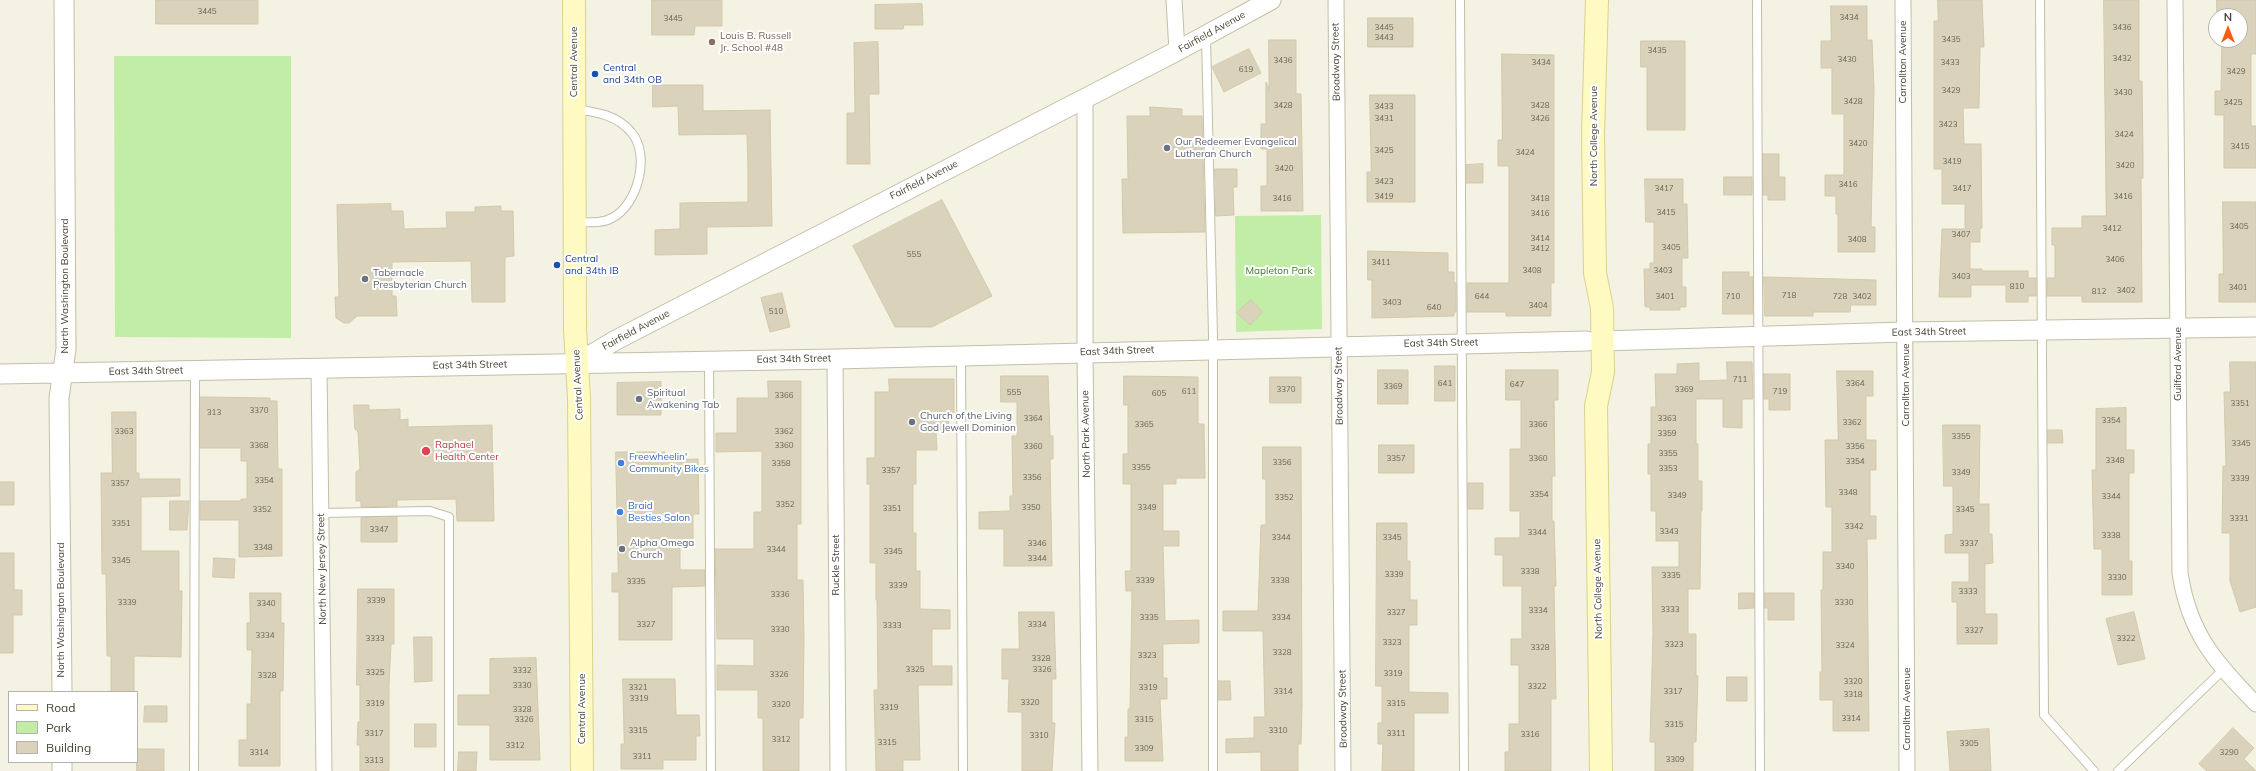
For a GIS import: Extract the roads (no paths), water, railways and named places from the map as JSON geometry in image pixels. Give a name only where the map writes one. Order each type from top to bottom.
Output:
[{"type":"main road","name":"Central Avenue","points":[[574,0],[575,329],[580,398],[582,771]]},
{"type":"main road","name":"North College Avenue","points":[[1597,0],[1593,135],[1595,273],[1602,308],[1595,341],[1603,372],[1596,406],[1601,771]]},
{"type":"street","name":"North Washington Boulevard","points":[[62,691],[59,398],[66,349],[64,0]]},
{"type":"street","points":[[1174,0],[1177,51]]},
{"type":"street","name":"Fairfield Avenue","points":[[577,362],[616,340],[1085,97],[1177,51],[1271,0]]},
{"type":"street","name":"Broadway Street","points":[[1336,0],[1343,771]]},
{"type":"street","name":"Carrollton Avenue","points":[[1902,0],[1906,332],[1907,771]]},
{"type":"street","name":"Guilford Avenue","points":[[2175,0],[2180,573],[2194,623],[2209,651],[2223,670],[2256,704]]},
{"type":"street","name":"North Park Avenue","points":[[1085,97],[1085,352],[1090,771]]},
{"type":"street","name":"East 34th Street","points":[[0,374],[835,358],[1339,345],[1595,341],[1906,332],[2256,327]]},
{"type":"street","name":"Ruckle Street","points":[[835,358],[838,771]]},
{"type":"street","name":"North New Jersey Street","points":[[320,368],[324,771]]},
{"type":"lane","points":[[1460,0],[1464,771]]},
{"type":"lane","points":[[1757,0],[1760,771]]},
{"type":"lane","points":[[2040,0],[2044,715],[2094,771]]},
{"type":"lane","points":[[1206,35],[1213,348],[1214,771]]},
{"type":"lane","points":[[574,109],[612,116],[632,132],[639,148],[641,170],[636,189],[626,204],[612,218],[596,222],[575,222]]},
{"type":"lane","points":[[961,355],[963,771]]},
{"type":"lane","points":[[708,360],[711,771]]},
{"type":"lane","points":[[194,771],[195,370]]},
{"type":"lane","points":[[321,513],[430,511],[449,517],[449,771]]},
{"type":"lane","points":[[2118,771],[2223,670]]},
{"type":"place","name":"Louis B. Russell Jr. School #48","points":[[712,42]]},
{"type":"place","name":"Central and 34th OB","points":[[595,74]]},
{"type":"place","name":"Our Redeemer Evangelical Lutheran Church","points":[[1167,148]]},
{"type":"place","name":"Central and 34th IB","points":[[557,265]]},
{"type":"place","name":"Tabernacle Presbyterian Church","points":[[365,279]]},
{"type":"place","name":"Spiritual Awakening Tab","points":[[639,399]]},
{"type":"place","name":"Church of the Living God Jewell Dominion","points":[[912,422]]},
{"type":"place","name":"Raphael Health Center","points":[[426,451]]},
{"type":"place","name":"Freewheelin' Community Bikes","points":[[621,463]]},
{"type":"place","name":"Braid Besties Salon","points":[[620,512]]},
{"type":"place","name":"Alpha Omega Church","points":[[622,549]]},
{"type":"park label","name":"Mapleton Park","points":[[1279,271]]}]
